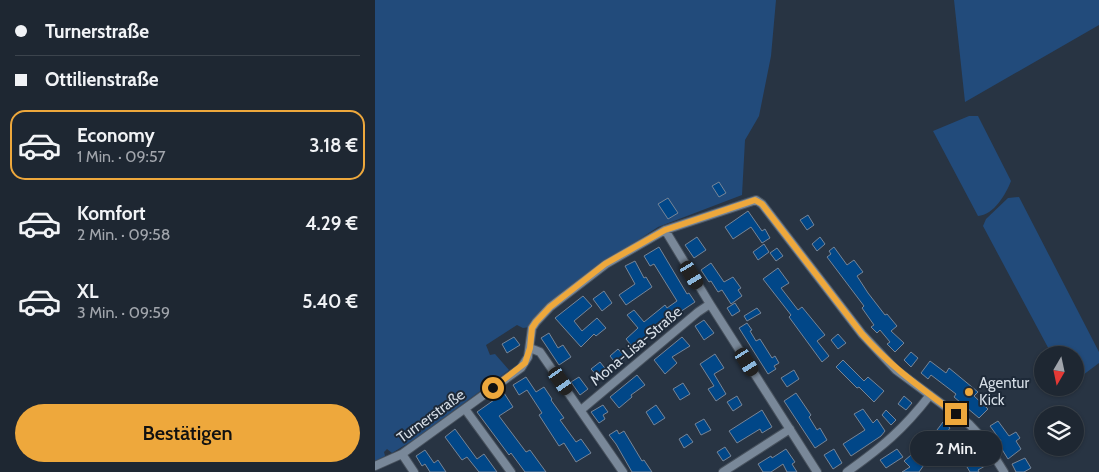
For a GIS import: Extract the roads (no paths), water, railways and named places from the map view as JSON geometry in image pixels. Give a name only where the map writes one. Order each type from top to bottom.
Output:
[{"type":"street","name":"Turnerstraße","points":[[375,466],[401,454],[521,368],[528,357],[532,328],[550,307],[605,264],[665,230],[755,200],[762,204],[878,352],[896,370],[930,394]]},
{"type":"street","points":[[665,230],[817,472]]},
{"type":"street","name":"Mona-Lisa-Straße","points":[[581,410],[710,304]]},
{"type":"street","points":[[530,348],[540,352],[623,472]]},
{"type":"street","points":[[847,472],[879,449],[898,432],[913,417],[930,394],[969,424],[983,440],[1004,472]]},
{"type":"street","points":[[465,409],[511,472]]},
{"type":"street","points":[[723,472],[790,429]]},
{"type":"street","points":[[401,454],[415,472]]},
{"type":"place","name":"Agentur Kick","points":[[969,392]]}]
